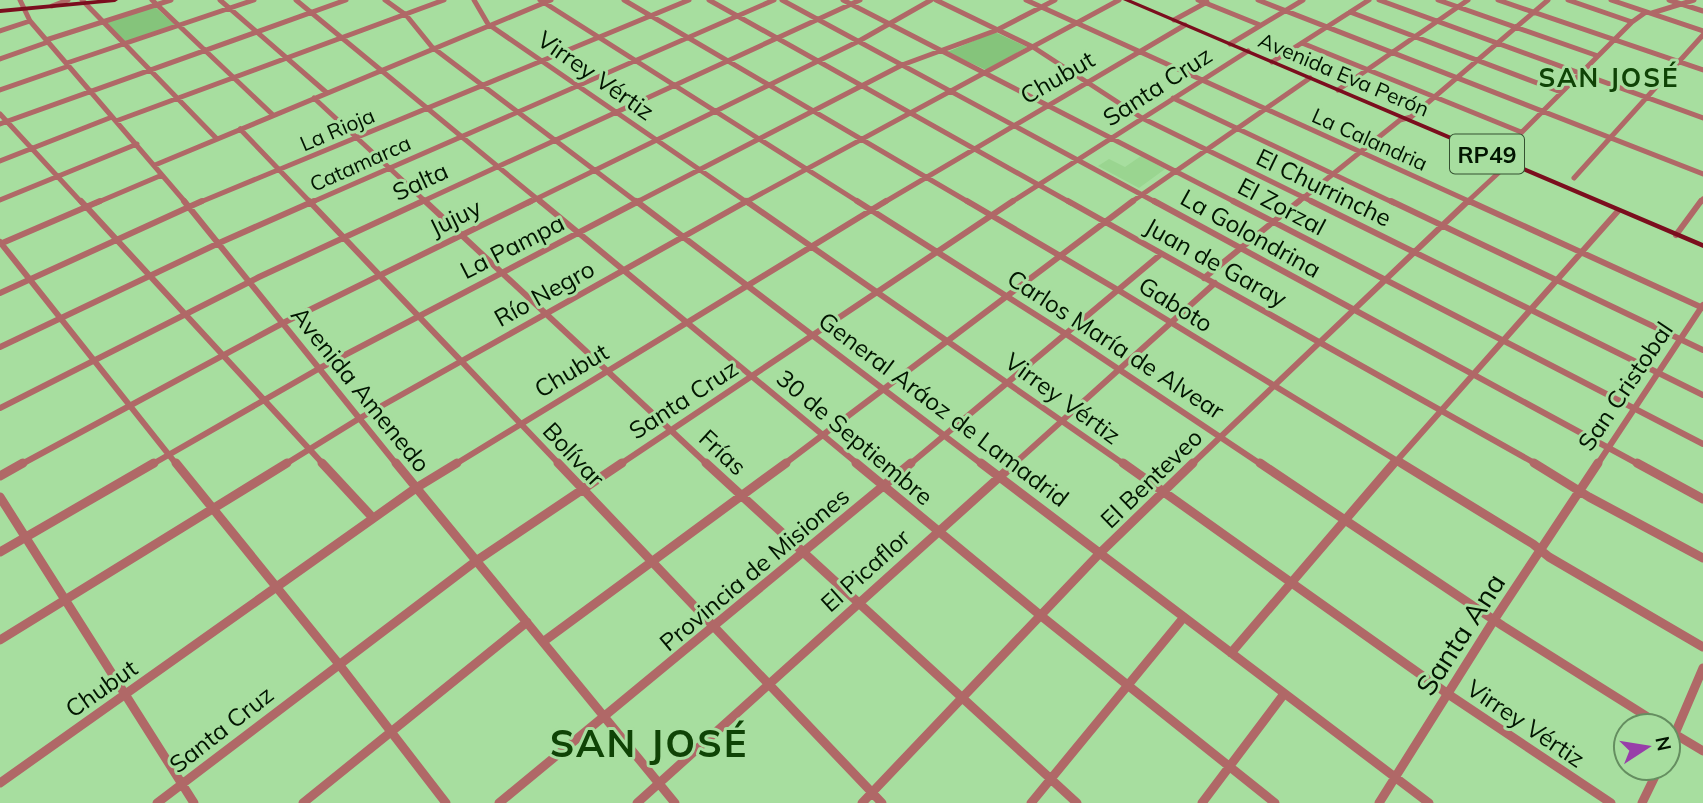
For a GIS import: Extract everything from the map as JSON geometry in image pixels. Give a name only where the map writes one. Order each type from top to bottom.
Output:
[{"type":"main road","points":[[0,11],[116,0]]},
{"type":"main road","name":"Avenida Eva Perón","points":[[1126,0],[1703,246]]},
{"type":"street","name":"Avenida Amenedo","points":[[20,0],[30,21],[155,165],[675,803]]},
{"type":"street","points":[[52,6],[68,0]]},
{"type":"street","points":[[0,59],[154,2],[171,0]]},
{"type":"street","points":[[220,0],[327,93]]},
{"type":"street","points":[[0,90],[125,43],[254,0]]},
{"type":"street","name":"30 de Septiembre","points":[[296,0],[1041,615],[1275,803]]},
{"type":"street","points":[[3,122],[346,0]]},
{"type":"street","name":"General Aráoz de Lamadrid","points":[[385,0],[405,14],[435,48],[518,112],[1429,803]]},
{"type":"street","points":[[0,161],[444,0]]},
{"type":"street","points":[[474,0],[490,26]]},
{"type":"street","points":[[155,165],[551,0]]},
{"type":"street","name":"Gaboto","points":[[624,0],[1118,290],[1703,648]]},
{"type":"street","name":"La Rioja","points":[[0,293],[189,207],[689,0]]},
{"type":"street","name":"Juan de Garay","points":[[709,0],[1703,558]]},
{"type":"street","name":"Catamarca","points":[[0,347],[219,243],[774,0]]},
{"type":"street","name":"La Golondrina","points":[[782,0],[1703,499]]},
{"type":"street","name":"El Zorzal","points":[[843,0],[1703,444]]},
{"type":"street","name":"Salta","points":[[0,408],[250,281],[860,0]]},
{"type":"street","name":"Jujuy","points":[[0,476],[283,323],[859,41],[930,0]]},
{"type":"street","name":"El Churrinche","points":[[936,0],[1033,47],[1142,118],[1703,395]]},
{"type":"street","name":"La Calandria","points":[[1026,0],[1702,307]]},
{"type":"street","name":"La Pampa","points":[[0,552],[320,368],[418,316],[902,65],[997,30],[1055,0]]},
{"type":"street","name":"Río Negro","points":[[0,640],[360,418],[746,202],[1119,0]]},
{"type":"street","points":[[1198,0],[1208,1],[1260,26]]},
{"type":"street","points":[[1258,0],[1703,174]]},
{"type":"street","points":[[1230,44],[1303,0]]},
{"type":"street","points":[[1272,62],[1369,0]]},
{"type":"street","points":[[1379,0],[1703,118]]},
{"type":"street","points":[[1438,0],[1598,56]]},
{"type":"street","points":[[1338,90],[1468,0]]},
{"type":"street","points":[[1498,0],[1703,70]]},
{"type":"street","points":[[1204,278],[1360,152],[1411,117],[1548,0]]},
{"type":"street","points":[[1568,0],[1632,22]]},
{"type":"street","points":[[1574,178],[1703,33],[1611,0]]},
{"type":"street","points":[[1669,0],[1703,12]]},
{"type":"street","points":[[1496,158],[1632,22],[1648,12],[1695,0]]},
{"type":"street","points":[[84,1],[217,139]]},
{"type":"street","points":[[1174,20],[1208,1]]},
{"type":"street","points":[[154,2],[273,115]]},
{"type":"street","name":"Carlos María de Alvear","points":[[542,2],[1066,334],[1494,620],[1640,712]]},
{"type":"street","points":[[1350,12],[1561,92]]},
{"type":"street","points":[[0,31],[30,21]]},
{"type":"street","name":"Chubut","points":[[0,783],[416,488],[974,148],[1185,25]]},
{"type":"street","name":"Virrey Vértiz","points":[[490,26],[1009,382],[1448,694],[1611,803]]},
{"type":"street","points":[[1301,43],[1521,132]]},
{"type":"street","name":"Santa Cruz","points":[[157,803],[338,663],[476,561],[1039,184],[1248,51]]},
{"type":"street","points":[[544,641],[823,436],[1105,221],[1310,78]]},
{"type":"street","points":[[1174,98],[1703,350]]},
{"type":"street","name":"Frías","points":[[314,99],[803,554],[1077,803]]},
{"type":"street","points":[[0,114],[3,122],[117,240],[373,519]]},
{"type":"street","name":"Bolívar","points":[[240,129],[882,803]]},
{"type":"street","points":[[0,200],[137,144]]},
{"type":"street","name":"El Benteveo","points":[[862,803],[1099,554],[1318,342],[1508,164]]},
{"type":"street","points":[[162,175],[0,243],[338,663],[446,803]]},
{"type":"street","points":[[1676,235],[1702,202]]},
{"type":"street","points":[[1231,653],[1440,410],[1618,211]]},
{"type":"street","name":"Provincia de Misiones","points":[[499,803],[714,628],[1161,254]]},
{"type":"street","name":"El Picaflor","points":[[637,803],[1215,283]]},
{"type":"street","name":"San Cristobal","points":[[1580,490],[1702,307]]},
{"type":"street","name":"Santa Ana","points":[[1379,803],[1494,620],[1580,490]]},
{"type":"street","points":[[0,497],[194,803]]},
{"type":"street","points":[[1031,803],[1184,617]]},
{"type":"street","points":[[303,803],[527,622]]},
{"type":"street","points":[[1682,712],[1703,668]]},
{"type":"street","points":[[1202,803],[1284,694]]},
{"type":"street","points":[[1682,738],[1703,751]]},
{"type":"street","points":[[1642,803],[1652,782]]},
{"type":"shaded area","points":[[154,6],[175,25],[125,42],[106,22]]},
{"type":"shaded area","points":[[995,32],[1027,47],[986,70],[947,52]]},
{"type":"shaded area","points":[[1141,156],[1165,169],[1139,188],[1098,166],[1109,159],[1125,167]]},
{"type":"district","name":"SAN JOSÉ","points":[[1609,77]]},
{"type":"district","name":"SAN JOSÉ","points":[[649,743]]}]
